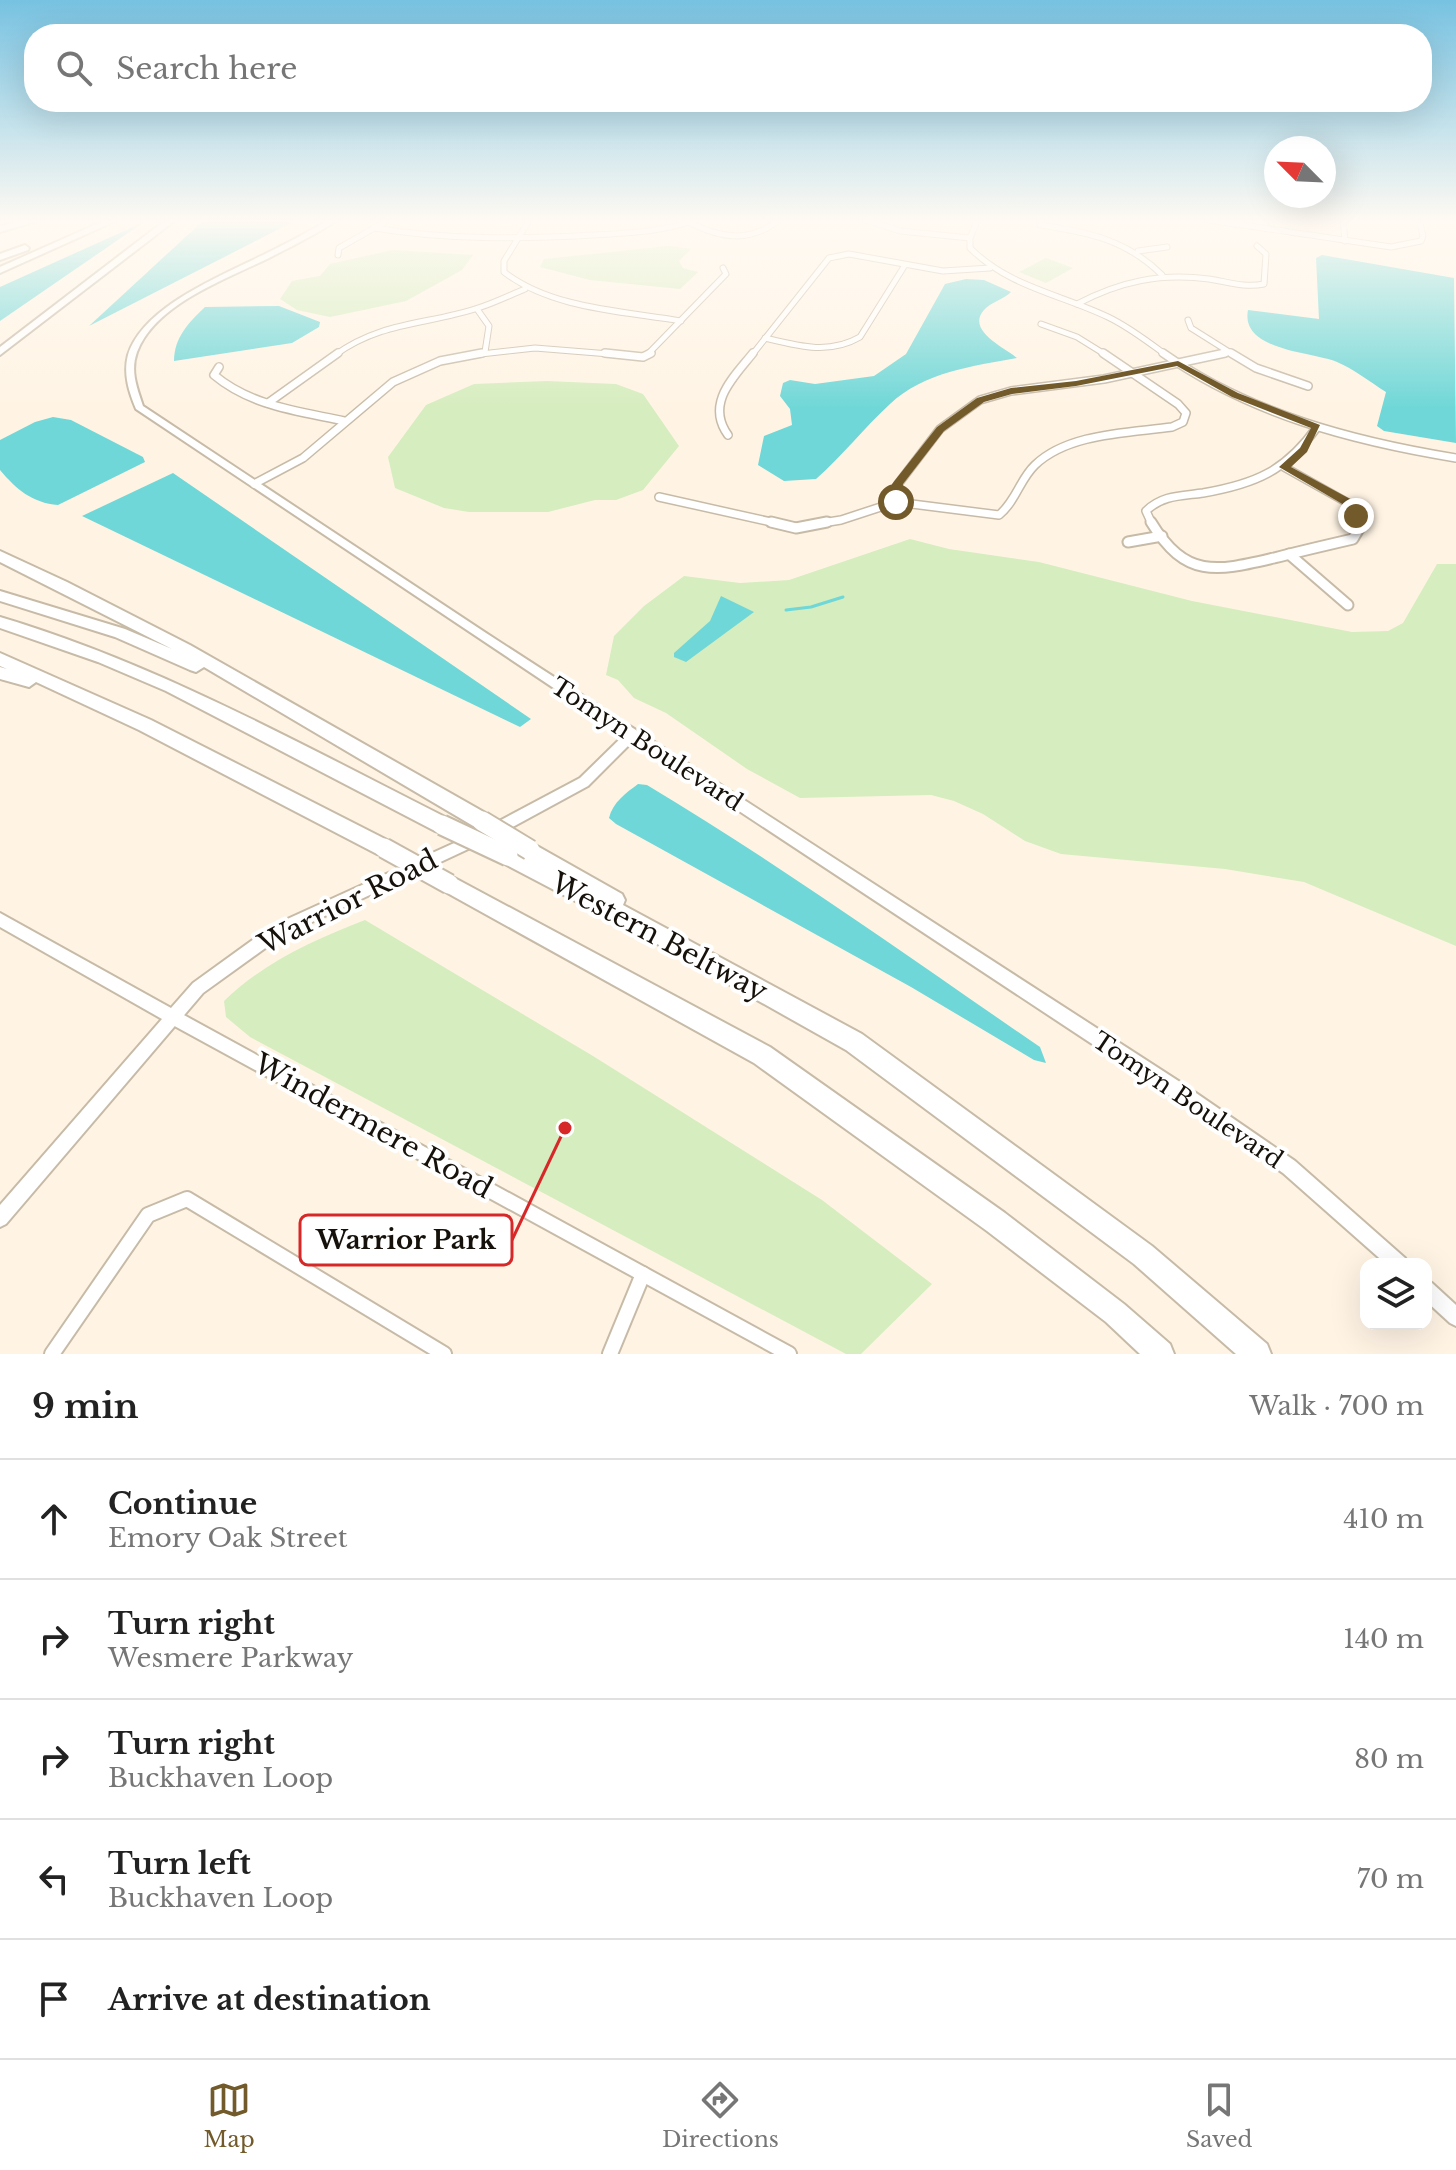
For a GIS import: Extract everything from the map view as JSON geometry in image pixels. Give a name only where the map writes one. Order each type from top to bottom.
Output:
[{"type":"highway","points":[[3,354],[93,282]]},
{"type":"highway","points":[[0,556],[134,621],[317,723],[854,1042]]},
{"type":"highway","points":[[0,596],[120,633],[317,723]]},
{"type":"highway","name":"Western Beltway","points":[[0,622],[104,658],[172,687],[668,939],[854,1042],[1143,1255],[1257,1354]]},
{"type":"highway","name":"Western Beltway","points":[[0,659],[145,725],[384,848],[762,1055],[996,1222],[1115,1313],[1160,1354]]},
{"type":"highway","points":[[0,673],[79,695]]},
{"type":"street","name":"Tomyn Boulevard","points":[[212,282],[147,327],[134,348],[128,367],[128,388],[139,407],[1289,1167],[1392,1258]]},
{"type":"street","points":[[517,282],[525,289],[681,321]]},
{"type":"street","points":[[254,484],[303,458],[393,382],[414,370],[485,352],[574,349],[643,357],[652,352],[718,282]]},
{"type":"street","points":[[728,435],[719,423],[722,392],[810,282]]},
{"type":"street","points":[[765,338],[822,349],[852,343],[860,337],[894,282]]},
{"type":"street","points":[[1019,282],[1077,304],[1132,331],[1178,363],[1235,395],[1317,427],[1367,442],[1456,458]]},
{"type":"street","points":[[1077,304],[1122,282]]},
{"type":"street","points":[[1225,282],[1259,286],[1264,282]]},
{"type":"street","points":[[268,403],[350,344],[371,334],[396,325],[477,309],[525,289]]},
{"type":"street","points":[[477,309],[489,326],[485,352]]},
{"type":"street","points":[[1188,320],[1191,328],[1228,352],[1282,380],[1308,386]]},
{"type":"street","points":[[659,497],[796,528],[841,520],[896,502],[999,515],[1008,509],[1035,465],[1046,457],[1089,441],[1172,427],[1183,422],[1186,413],[1178,404],[1079,338],[1041,324]]},
{"type":"street","points":[[896,502],[898,484],[940,429],[980,400],[1011,391],[1130,373],[1228,352]]},
{"type":"street","points":[[219,367],[214,375],[224,385],[268,403],[344,421]]},
{"type":"street","points":[[1284,467],[1348,503],[1360,527],[1353,539],[1226,569],[1210,569],[1195,565],[1148,521],[1146,511],[1157,500],[1251,483],[1284,467],[1304,450],[1317,427]]},
{"type":"street","points":[[1128,542],[1162,536]]},
{"type":"street","points":[[1289,554],[1348,605]]},
{"type":"street","name":"Warrior Road","points":[[0,1218],[198,988],[277,931],[527,815],[584,782],[632,734]]},
{"type":"street","name":"Windermere Road","points":[[0,920],[789,1354]]},
{"type":"street","points":[[52,1354],[148,1215],[187,1199],[444,1354]]},
{"type":"street","points":[[610,1354],[643,1274]]},
{"type":"street","points":[[1432,1295],[1456,1317]]},
{"type":"green space","points":[[291,282],[440,282],[406,301],[330,317],[297,310],[280,299]]},
{"type":"green space","points":[[612,282],[687,282],[680,289]]},
{"type":"green space","points":[[547,381],[616,384],[643,394],[679,446],[643,490],[616,500],[595,500],[548,512],[469,512],[444,508],[395,488],[388,457],[426,405],[474,384]]},
{"type":"green space","points":[[910,539],[949,549],[1039,562],[1192,601],[1352,632],[1388,631],[1403,623],[1437,564],[1456,564],[1456,946],[1304,882],[1225,869],[1061,854],[1025,841],[983,814],[931,795],[800,798],[747,769],[666,713],[634,698],[618,680],[606,675],[614,636],[644,606],[684,576],[740,583],[789,580]]},
{"type":"green space","points":[[365,920],[593,1056],[822,1200],[932,1284],[861,1354],[846,1354],[250,1037],[226,1017],[224,1001],[256,975],[309,944]]},
{"type":"water","points":[[11,282],[56,282],[0,321],[0,287]]},
{"type":"water","points":[[136,282],[175,282],[89,326]]},
{"type":"water","points":[[989,282],[1011,292],[984,310],[980,325],[990,338],[1017,358],[950,372],[903,393],[816,479],[784,481],[758,465],[764,436],[792,425],[790,409],[780,396],[783,383],[790,380],[815,384],[874,376],[906,354],[945,284]]},
{"type":"water","points":[[1317,282],[1454,282],[1456,443],[1384,431],[1377,426],[1386,392],[1337,362],[1266,342],[1255,334],[1249,324],[1248,310],[1319,319]]},
{"type":"water","points":[[279,306],[320,322],[319,327],[292,343],[174,361],[176,345],[183,331],[205,307]]},
{"type":"water","points":[[53,417],[71,420],[143,457],[145,462],[58,505],[32,498],[0,470],[0,440],[35,422]]},
{"type":"water","points":[[173,473],[531,719],[520,727],[82,516]]},
{"type":"water","points":[[721,596],[754,612],[686,662],[674,657],[674,653],[710,621]]},
{"type":"water","points":[[638,784],[647,785],[697,816],[845,913],[1040,1047],[1046,1063],[1034,1060],[911,987],[616,824],[609,818],[614,807]]},
{"type":"waterway","points":[[786,610],[811,607],[843,597]]},
{"type":"place","name":"Warrior Park","points":[[565,1128]]},
{"type":"route","points":[[896,502],[898,484],[905,472],[940,429],[980,400],[1011,391],[1104,379],[1178,363],[1235,395],[1317,427],[1304,450],[1284,467],[1348,503],[1356,516]]}]
